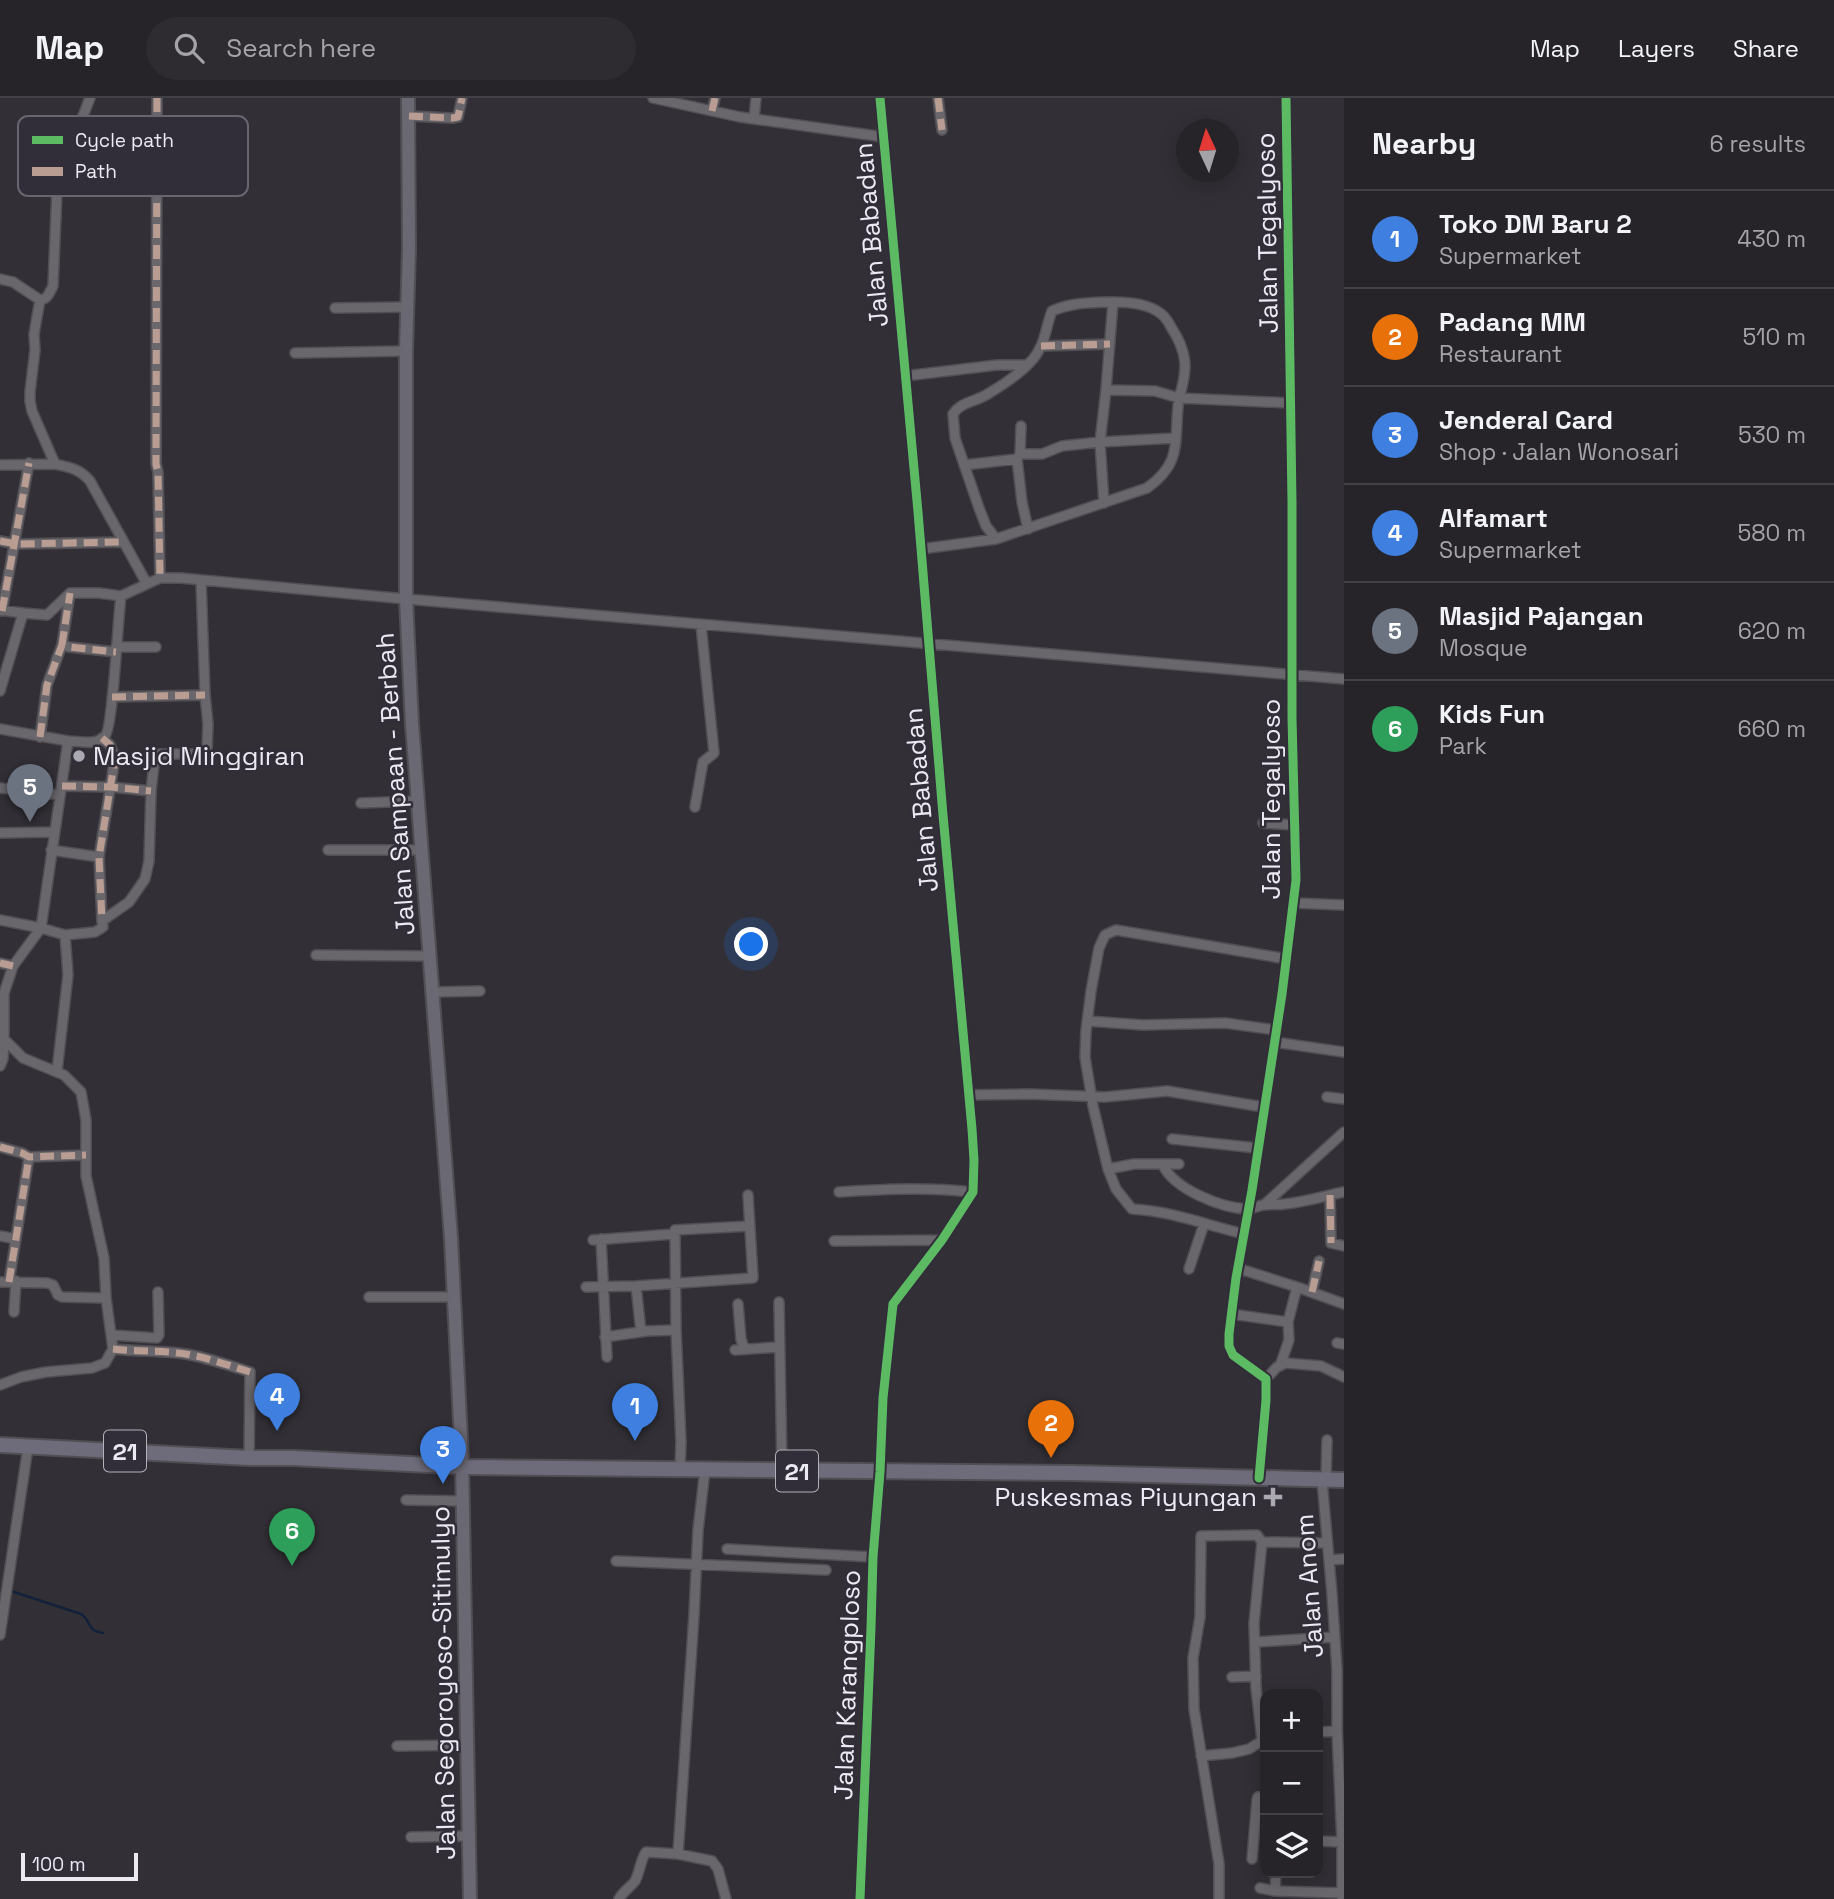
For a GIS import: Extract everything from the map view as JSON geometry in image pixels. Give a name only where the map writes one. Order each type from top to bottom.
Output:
[{"type":"highway","name":"21","points":[[0,1445],[462,1466],[1074,1473],[1344,1480]]},
{"type":"main road","name":"Jalan Sampaan - Berbah","points":[[408,98],[405,599],[454,1297],[462,1466]]},
{"type":"main road","name":"Jalan Segoroyoso-Sitimulyo","points":[[462,1466],[470,1899]]},
{"type":"street","points":[[83,116],[90,98]]},
{"type":"street","points":[[157,98],[157,116]]},
{"type":"street","points":[[409,116],[458,117],[462,98]]},
{"type":"street","points":[[653,98],[754,119],[884,137]]},
{"type":"street","points":[[712,111],[715,98]]},
{"type":"street","points":[[754,119],[756,98]]},
{"type":"street","name":"Jalan Babadan","points":[[880,98],[974,1160],[973,1192]]},
{"type":"street","points":[[938,98],[942,130]]},
{"type":"street","name":"Jalan Tegalyoso","points":[[1266,1379],[1233,1355],[1229,1346],[1237,1268],[1287,959],[1296,880],[1286,98]]},
{"type":"street","points":[[2,279],[13,282],[40,300],[48,296],[53,286],[57,196]]},
{"type":"street","points":[[157,196],[156,464],[160,578]]},
{"type":"street","points":[[40,300],[34,334],[30,401],[55,464]]},
{"type":"street","points":[[1104,503],[1100,442],[1113,302]]},
{"type":"street","points":[[921,549],[996,539],[1147,488],[1165,474],[1171,463],[1176,438],[1176,416],[1184,375],[1185,352],[1159,311],[1141,305],[1113,302],[1065,305],[1052,311],[1041,346],[1027,365],[1002,386],[982,398],[959,406],[954,411],[952,420],[955,438],[986,526],[996,539]]},
{"type":"street","points":[[335,308],[407,307]]},
{"type":"street","points":[[1041,346],[1110,344]]},
{"type":"street","points":[[295,353],[406,351]]},
{"type":"street","points":[[905,376],[997,365],[1027,365]]},
{"type":"street","points":[[1106,390],[1155,391],[1179,398],[1290,403]]},
{"type":"street","points":[[1021,426],[1018,456],[1022,502],[1028,529]]},
{"type":"street","points":[[964,465],[1042,454],[1062,446],[1176,438]]},
{"type":"street","points":[[2,467],[29,463],[55,464],[75,469],[86,476],[147,584]]},
{"type":"street","points":[[29,463],[16,544],[1,610],[47,615],[69,593],[121,596],[160,578],[1344,680]]},
{"type":"street","points":[[0,541],[16,544],[123,542]]},
{"type":"street","points":[[102,921],[129,902],[145,879],[149,861],[150,791],[155,756],[201,754],[207,750],[201,581]]},
{"type":"street","points":[[40,737],[47,685],[62,645],[69,593]]},
{"type":"street","points":[[0,729],[68,741],[96,742],[102,738],[108,731],[113,697],[121,596]]},
{"type":"street","points":[[0,691],[23,612]]},
{"type":"street","points":[[695,807],[703,762],[713,753],[701,625]]},
{"type":"street","points":[[62,645],[89,650],[156,647]]},
{"type":"street","points":[[113,697],[205,695]]},
{"type":"street","points":[[0,920],[65,935],[95,932],[103,927],[99,857],[114,758],[110,745],[102,738]]},
{"type":"street","points":[[0,1066],[4,1039],[2,997],[13,966],[41,928],[68,741]]},
{"type":"street","points":[[0,788],[61,790],[111,787],[150,791]]},
{"type":"street","points":[[361,803],[418,801]]},
{"type":"street","points":[[1263,823],[1295,825]]},
{"type":"street","points":[[0,833],[54,832]]},
{"type":"street","points":[[51,850],[99,857]]},
{"type":"street","points":[[328,850],[422,850]]},
{"type":"street","points":[[1293,903],[1344,905]]},
{"type":"street","points":[[1244,1234],[1174,1214],[1132,1209],[1116,1189],[1108,1169],[1085,1057],[1087,1021],[1098,948],[1105,935],[1116,930],[1287,959]]},
{"type":"street","points":[[57,1071],[68,975],[65,935]]},
{"type":"street","points":[[316,956],[429,957]]},
{"type":"street","points":[[0,963],[13,966]]},
{"type":"street","points":[[433,992],[480,991]]},
{"type":"street","points":[[1087,1021],[1143,1025],[1225,1023],[1276,1030]]},
{"type":"street","points":[[0,1385],[46,1372],[97,1367],[105,1363],[113,1349],[106,1298],[106,1272],[86,1176],[86,1120],[81,1092],[64,1075],[23,1058],[4,1039]]},
{"type":"street","points":[[1274,1042],[1344,1052]]},
{"type":"street","points":[[968,1095],[1105,1097],[1167,1091],[1264,1107]]},
{"type":"street","points":[[1327,1097],[1344,1099]]},
{"type":"street","points":[[1267,1205],[1344,1132]]},
{"type":"street","points":[[1172,1139],[1257,1148]]},
{"type":"street","points":[[1267,1205],[1344,1139]]},
{"type":"street","points":[[0,1147],[29,1157],[86,1155]]},
{"type":"street","points":[[14,1312],[8,1282],[29,1157]]},
{"type":"street","points":[[1108,1169],[1134,1164],[1180,1164]]},
{"type":"street","points":[[1163,1165],[1173,1179],[1195,1194],[1211,1201],[1248,1209],[1344,1192]]},
{"type":"street","points":[[839,1192],[887,1188],[937,1188],[973,1192],[942,1240],[893,1304],[883,1398],[880,1472]]},
{"type":"street","points":[[586,1287],[753,1278],[748,1195]]},
{"type":"street","points":[[1330,1195],[1331,1243],[1344,1246]]},
{"type":"street","points":[[1189,1269],[1204,1224]]},
{"type":"street","points":[[680,1469],[675,1230],[750,1226]]},
{"type":"street","points":[[607,1357],[604,1286],[597,1240],[674,1234]]},
{"type":"street","points":[[0,1236],[16,1239]]},
{"type":"street","points":[[834,1241],[942,1240]]},
{"type":"street","points":[[1312,1292],[1319,1261]]},
{"type":"street","points":[[1237,1268],[1344,1304]]},
{"type":"street","points":[[8,1282],[53,1285],[62,1297],[106,1298]]},
{"type":"street","points":[[636,1286],[641,1332]]},
{"type":"street","points":[[1280,1366],[1289,1340],[1288,1322],[1297,1287]]},
{"type":"street","points":[[112,1335],[157,1338],[158,1292]]},
{"type":"street","points":[[369,1297],[454,1297]]},
{"type":"street","points":[[779,1302],[782,1471]]},
{"type":"street","points":[[738,1304],[740,1349],[779,1348]]},
{"type":"street","points":[[1231,1314],[1288,1322]]},
{"type":"street","points":[[605,1337],[676,1330]]},
{"type":"street","points":[[113,1349],[191,1355],[250,1371],[249,1458]]},
{"type":"street","points":[[1259,1478],[1266,1379],[1286,1363],[1321,1367],[1344,1377]]},
{"type":"street","name":"Jalan Anom","points":[[1327,1440],[1324,1480],[1327,1543],[1340,1677],[1337,1731],[1342,1896]]},
{"type":"street","points":[[0,1635],[3,1590],[28,1447]]},
{"type":"street","points":[[678,1854],[696,1564],[705,1470]]},
{"type":"street","name":"Jalan Karangploso","points":[[860,1899],[873,1557],[880,1472]]},
{"type":"street","points":[[406,1500],[462,1501]]},
{"type":"street","points":[[1219,1899],[1219,1864],[1194,1709],[1193,1658],[1200,1617],[1201,1536],[1257,1535],[1262,1542],[1254,1623],[1260,1712]]},
{"type":"street","points":[[1262,1542],[1327,1543]]},
{"type":"street","points":[[755,1567],[758,1547]]},
{"type":"street","points":[[727,1549],[758,1547],[873,1557]]},
{"type":"street","points":[[1329,1560],[1344,1559]]},
{"type":"street","points":[[615,1561],[826,1570]]},
{"type":"street","points":[[1256,1642],[1335,1637]]},
{"type":"street","points":[[1232,1677],[1256,1676]]},
{"type":"street","points":[[1323,1732],[1337,1731]]},
{"type":"street","points":[[1201,1756],[1249,1749],[1260,1741]]},
{"type":"street","points":[[397,1746],[467,1745]]},
{"type":"street","points":[[1252,1859],[1256,1800],[1260,1797]]},
{"type":"street","points":[[411,1837],[468,1836]]},
{"type":"street","points":[[1323,1841],[1342,1842]]},
{"type":"street","points":[[620,1899],[634,1883],[646,1852],[678,1854],[712,1861],[718,1868],[726,1899]]},
{"type":"street","points":[[1276,1878],[1276,1891]]},
{"type":"street","points":[[1260,1888],[1342,1896]]},
{"type":"waterway","points":[[8,1590],[81,1614],[91,1628],[103,1633]]},
{"type":"marked path","points":[[157,98],[157,116]]},
{"type":"marked path","points":[[409,116],[458,117],[462,98]]},
{"type":"marked path","points":[[712,111],[715,98]]},
{"type":"marked path","points":[[938,98],[942,130]]},
{"type":"marked path","points":[[157,196],[156,464],[160,578]]},
{"type":"marked path","points":[[1041,346],[1110,344]]},
{"type":"marked path","points":[[2,611],[29,463]]},
{"type":"marked path","points":[[0,541],[16,544],[123,542]]},
{"type":"marked path","points":[[62,645],[70,593]]},
{"type":"marked path","points":[[40,737],[47,685],[62,645],[116,652]]},
{"type":"marked path","points":[[112,697],[205,695]]},
{"type":"marked path","points":[[102,738],[110,745],[115,758],[99,857],[102,921]]},
{"type":"marked path","points":[[62,786],[151,791]]},
{"type":"marked path","points":[[0,963],[13,966]]},
{"type":"marked path","points":[[0,1147],[29,1157],[86,1155]]},
{"type":"marked path","points":[[9,1282],[29,1157]]},
{"type":"marked path","points":[[1330,1195],[1331,1243]]},
{"type":"marked path","points":[[1312,1292],[1319,1261]]},
{"type":"marked path","points":[[113,1349],[191,1355],[250,1372]]},
{"type":"cycle path","points":[[860,1899],[873,1557],[883,1398],[893,1304],[942,1240],[973,1192],[974,1160],[880,98]]},
{"type":"cycle path","points":[[1259,1478],[1266,1379],[1233,1355],[1229,1346],[1229,1334],[1282,994],[1296,880],[1286,98]]},
{"type":"place","name":"Masjid Minggiran","points":[[79,756]]},
{"type":"place","name":"Masjid Pajangan","points":[[30,822]]},
{"type":"place","name":"Alfamart","points":[[277,1431]]},
{"type":"place","name":"Toko DM Baru 2","points":[[635,1441]]},
{"type":"place","name":"Padang MM","points":[[1051,1458]]},
{"type":"place","name":"Jenderal Card","points":[[443,1484]]},
{"type":"place","name":"Puskesmas Piyungan","points":[[1273,1497]]},
{"type":"place","name":"Kids Fun","points":[[292,1566]]}]
